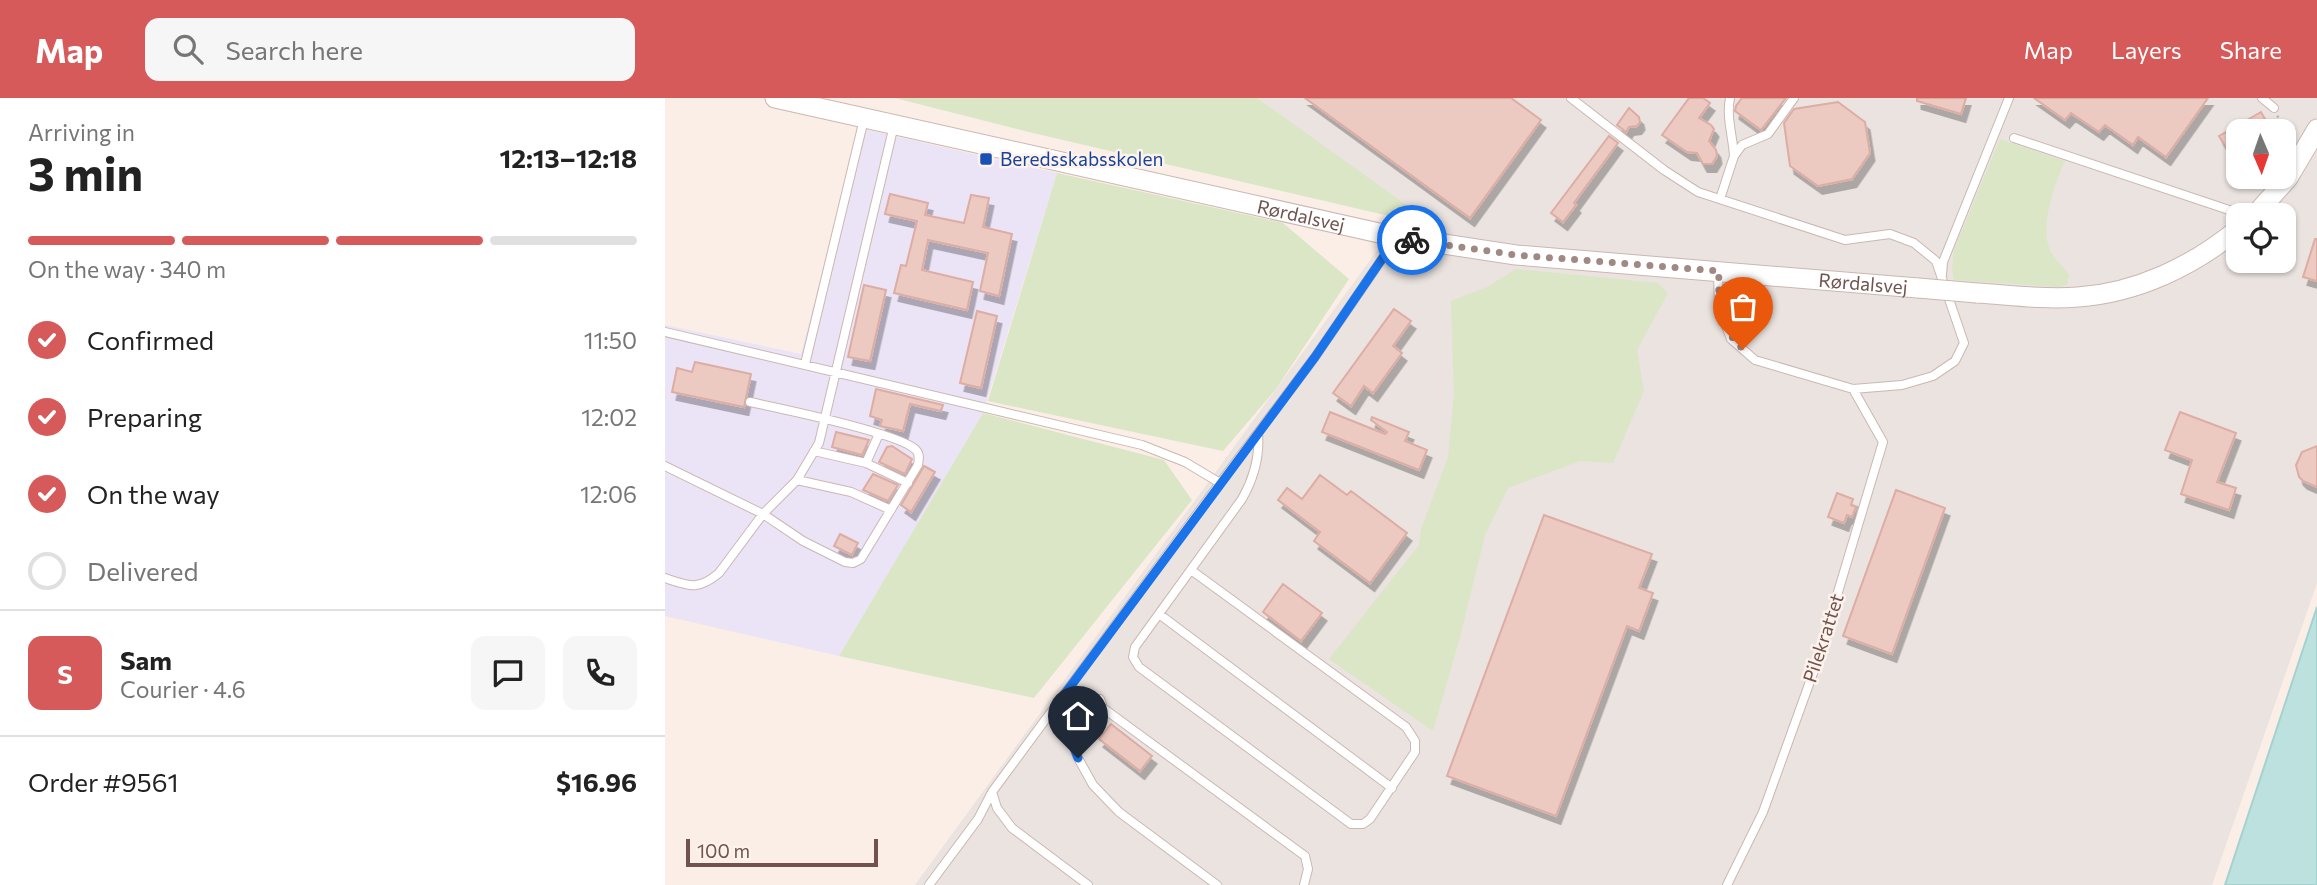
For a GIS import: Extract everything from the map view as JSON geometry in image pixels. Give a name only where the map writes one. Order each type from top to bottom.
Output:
[{"type":"street","name":"Rørdalsvej","points":[[775,98],[1397,237],[1516,255],[2051,298],[2100,295],[2144,284],[2187,264],[2226,239]]},
{"type":"street","points":[[2266,203],[2288,178],[2314,135]]},
{"type":"lane","points":[[1571,98],[1664,170],[1698,192],[1845,240],[1890,234],[1915,243],[1936,261],[1964,343],[1955,361],[1933,376],[1902,385],[1853,390],[1755,360],[1731,339],[1719,307],[1719,271]]},
{"type":"lane","points":[[1730,98],[1728,114],[1734,156]]},
{"type":"lane","points":[[1720,199],[1734,156],[1742,145],[1768,134],[1794,98]]},
{"type":"lane","points":[[1942,277],[1943,262],[2008,98]]},
{"type":"lane","points":[[2262,98],[2274,107]]},
{"type":"lane","points":[[805,364],[864,118]]},
{"type":"lane","points":[[665,578],[687,586],[709,582],[719,573],[763,514],[797,480],[819,443],[894,125]]},
{"type":"lane","points":[[2014,138],[2226,209]]},
{"type":"lane","points":[[929,885],[978,819],[992,792],[1315,357],[1397,237]]},
{"type":"lane","points":[[665,332],[1142,444],[1185,462],[1220,483]]},
{"type":"lane","name":"Pilekrattet","points":[[1727,885],[1763,812],[1817,663],[1884,442],[1853,390]]},
{"type":"lane","points":[[665,466],[763,514],[803,541],[845,562],[853,563],[861,559],[918,465],[917,451],[879,434],[750,402]]},
{"type":"lane","points":[[1191,570],[1406,727],[1415,741],[1415,752],[1370,820],[1363,824],[1351,824],[1139,667],[1133,657],[1135,647],[1249,487],[1260,452],[1258,433]]},
{"type":"lane","points":[[866,463],[879,434]]},
{"type":"lane","points":[[814,452],[866,463],[908,482]]},
{"type":"lane","points":[[797,480],[851,492],[891,510]]},
{"type":"lane","points":[[1159,614],[1392,788]]},
{"type":"lane","points":[[1061,699],[1063,719],[1078,758],[1093,785],[1118,812],[1217,885]]},
{"type":"lane","points":[[1100,699],[1103,708],[1305,856],[1308,869],[1304,885]]},
{"type":"lane","points":[[992,792],[997,808],[1012,828],[1088,885]]},
{"type":"path","points":[[2274,107],[2275,115],[2314,135]]},
{"type":"shaded area","points":[[1257,98],[2317,98],[2317,583],[2212,885],[915,885],[1408,208]]},
{"type":"shaded area","points":[[859,128],[1057,173],[983,413],[839,656],[665,616],[665,325],[801,354]]},
{"type":"green space","points":[[895,98],[1257,98],[1409,207],[1402,219]]},
{"type":"green space","points":[[2000,139],[2065,161],[2049,206],[2046,231],[2051,252],[2069,274],[2067,285],[2059,287],[1954,280],[1954,250]]},
{"type":"green space","points":[[1057,173],[1283,223],[1349,279],[1276,389],[1223,451],[988,401]]},
{"type":"green space","points":[[1516,269],[1658,283],[1668,293],[1637,350],[1644,391],[1613,463],[1580,461],[1508,488],[1485,535],[1433,731],[1329,659],[1419,545],[1421,529],[1448,457],[1454,395],[1451,301],[1487,287]]},
{"type":"green space","points":[[983,413],[1164,460],[1192,500],[1034,698],[839,656]]},
{"type":"water","points":[[2317,607],[2317,885],[2225,885]]},
{"type":"building","points":[[1305,98],[1511,98],[1541,120],[1470,218]]},
{"type":"building","points":[[1689,98],[1703,98],[1710,103],[1699,118],[1714,129],[1709,141],[1717,156],[1712,164],[1703,164],[1697,153],[1687,152],[1662,135]]},
{"type":"building","points":[[1742,98],[1786,98],[1761,130],[1735,111]]},
{"type":"building","points":[[1917,98],[1966,98],[1961,114],[1917,101]]},
{"type":"building","points":[[2034,98],[2208,98],[2166,157],[2138,137],[2133,145],[2105,125],[2099,132],[2071,113],[2065,120]]},
{"type":"building","points":[[1838,102],[1865,122],[1870,153],[1852,179],[1818,186],[1790,166],[1784,123],[1794,109]]},
{"type":"building","points":[[1629,108],[1639,117],[1640,122],[1637,126],[1629,127],[1626,132],[1617,125]]},
{"type":"building","points":[[2261,112],[2265,119],[2249,119]]},
{"type":"building","points":[[2226,132],[2226,148],[2219,136]]},
{"type":"building","points":[[1609,136],[1618,143],[1563,222],[1551,213]]},
{"type":"building","points":[[890,194],[928,203],[925,215],[964,223],[971,195],[989,198],[983,227],[1012,234],[999,296],[980,291],[988,253],[928,240],[922,270],[973,282],[967,310],[894,293],[901,265],[906,266],[917,221],[885,214]]},
{"type":"building","points":[[2317,239],[2317,281],[2303,277]]},
{"type":"building","points":[[864,285],[886,290],[870,361],[848,357]]},
{"type":"building","points":[[1394,309],[1411,321],[1393,346],[1402,353],[1373,393],[1364,386],[1351,406],[1333,393]]},
{"type":"building","points":[[977,311],[997,316],[981,388],[960,383]]},
{"type":"building","points":[[695,362],[751,374],[744,407],[672,392],[677,368],[692,372]]},
{"type":"building","points":[[876,389],[943,405],[941,411],[910,404],[903,431],[880,426],[882,420],[870,416]]},
{"type":"building","points":[[1330,412],[1385,434],[1387,432],[1371,420],[1372,417],[1409,432],[1405,441],[1427,450],[1419,470],[1322,432]]},
{"type":"building","points":[[2180,412],[2236,433],[2217,482],[2236,488],[2229,510],[2181,494],[2192,460],[2165,450]]},
{"type":"building","points":[[836,432],[869,440],[862,455],[832,447]]},
{"type":"building","points":[[892,446],[912,459],[905,474],[879,462],[887,447]]},
{"type":"building","points":[[2317,446],[2317,487],[2299,477],[2296,465],[2302,452]]},
{"type":"building","points":[[924,466],[935,472],[911,512],[901,505]]},
{"type":"building","points":[[873,474],[898,485],[888,501],[863,490]]},
{"type":"building","points":[[1320,475],[1347,495],[1351,491],[1407,533],[1370,583],[1314,541],[1320,532],[1278,500],[1287,488],[1302,499]]},
{"type":"building","points":[[1896,490],[1945,508],[1892,654],[1843,636]]},
{"type":"building","points":[[1837,493],[1853,499],[1851,505],[1856,507],[1852,517],[1847,515],[1844,523],[1828,517]]},
{"type":"building","points":[[1544,515],[1652,554],[1639,588],[1653,593],[1639,631],[1627,626],[1556,816],[1447,776]]},
{"type":"building","points":[[840,534],[858,543],[852,555],[834,546]]},
{"type":"building","points":[[1283,584],[1322,613],[1301,641],[1263,612]]},
{"type":"building","points":[[1111,724],[1152,756],[1140,771],[1099,739]]},
{"type":"way so far","points":[[1412,240],[1516,255],[1719,271],[1719,307],[1731,339],[1743,349]]},
{"type":"place","name":"Beredsskabsskolen","points":[[986,159]]},
{"type":"route","points":[[1078,758],[1063,719],[1061,699],[1315,357],[1397,237],[1412,240]]}]
